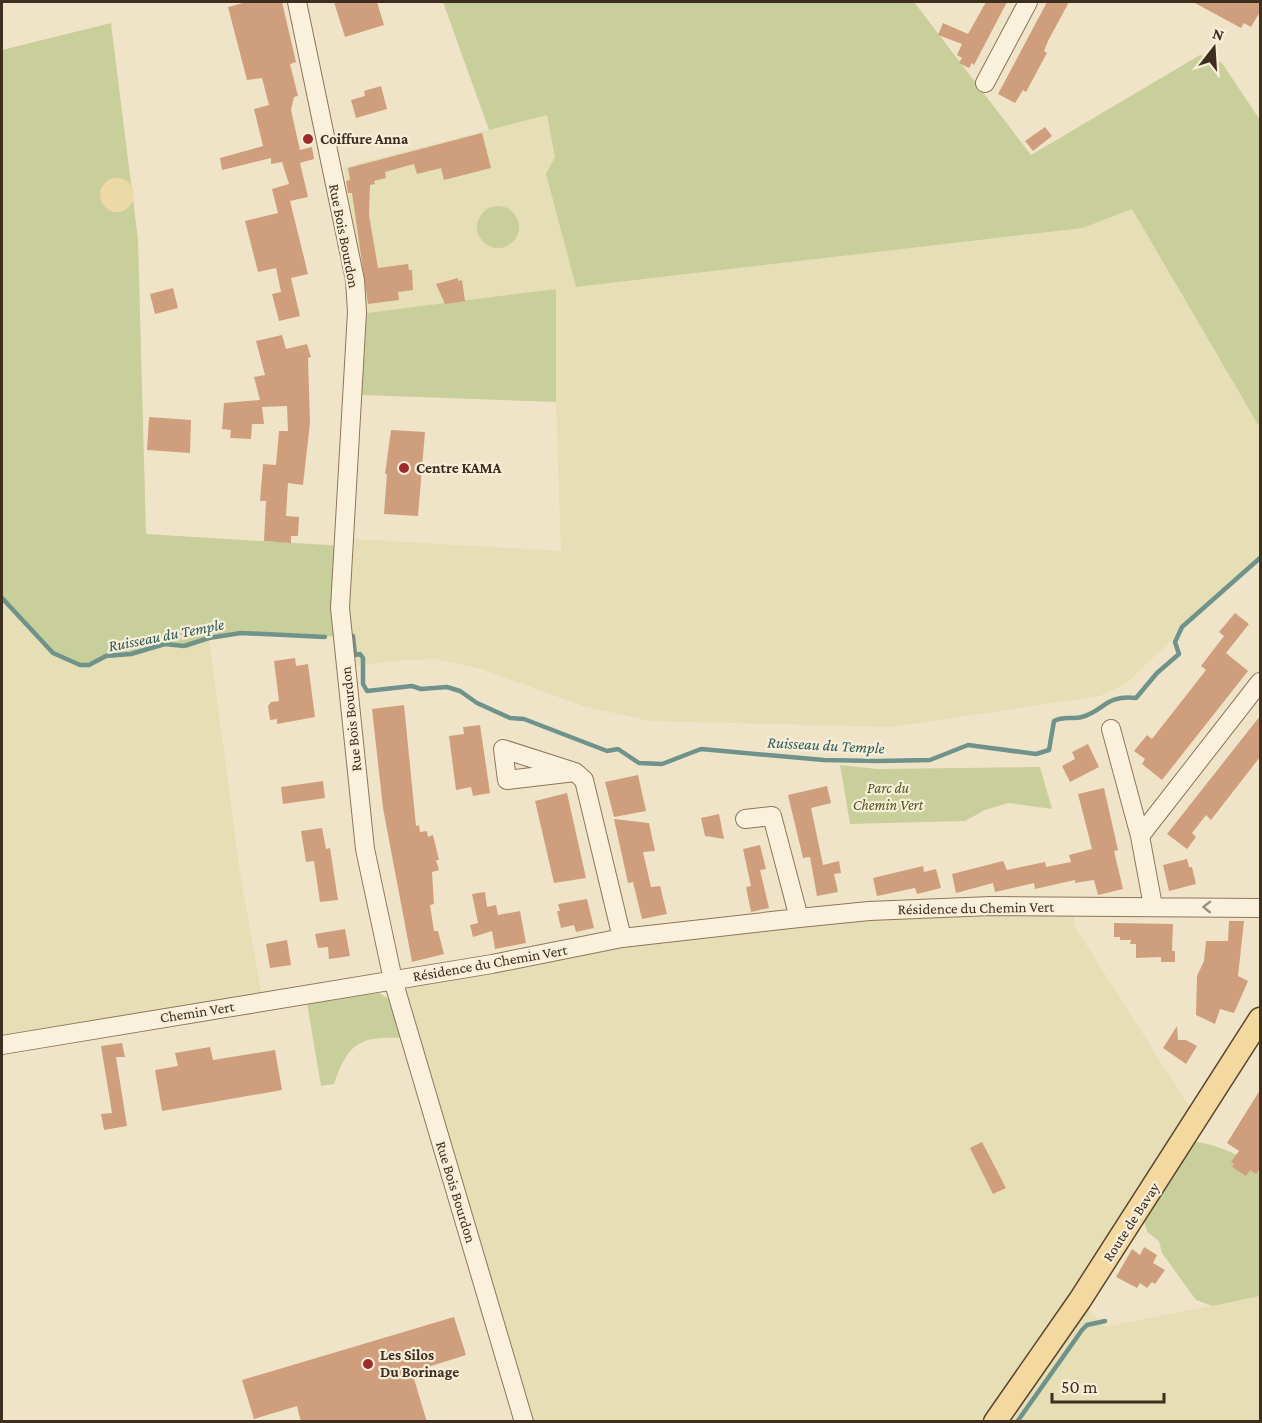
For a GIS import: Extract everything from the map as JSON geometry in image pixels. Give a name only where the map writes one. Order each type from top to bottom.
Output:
[{"type":"main road","name":"Route de Bavay","points":[[996,1422],[1080,1300],[1260,1019]]},
{"type":"street","name":"Rue Bois Bourdon","points":[[297,2],[355,280],[357,312],[340,608],[365,849],[393,980],[524,1422]]},
{"type":"street","points":[[985,83],[1028,2]]},
{"type":"street","points":[[1140,836],[1260,682]]},
{"type":"street","points":[[1111,729],[1140,836],[1153,906]]},
{"type":"street","points":[[575,772],[584,780],[588,788],[622,938]]},
{"type":"street","points":[[745,819],[772,816],[799,918]]},
{"type":"street","name":"Résidence du Chemin Vert","points":[[393,980],[492,964],[622,938],[869,911],[992,906],[1260,908]]},
{"type":"street","name":"Chemin Vert","points":[[2,1045],[393,980]]},
{"type":"shaded area","points":[[547,115],[555,157],[546,174],[576,287],[1083,228],[1132,209],[1260,428],[1260,562],[1229,584],[1127,683],[1100,696],[892,727],[650,721],[583,706],[478,668],[436,659],[344,667],[344,546],[354,539],[561,551],[556,402],[556,290],[367,313],[344,167]]},
{"type":"shaded area","points":[[2,599],[40,640],[89,665],[106,656],[131,654],[165,644],[184,646],[209,638],[241,879],[263,1002],[2,1045]]},
{"type":"shaded area","points":[[1076,906],[1073,924],[1197,1119],[1080,1300],[1105,1327],[1260,1296],[1260,1421],[534,1421],[393,980],[799,918]]},
{"type":"green space","points":[[443,2],[914,2],[1031,155],[1200,55],[1222,63],[1260,120],[1260,428],[1132,209],[1083,228],[576,287],[546,174],[555,157],[547,115],[489,130]]},
{"type":"green space","points":[[111,23],[138,239],[146,534],[344,546],[342,636],[306,637],[241,633],[209,638],[184,646],[165,644],[131,654],[106,656],[89,665],[80,665],[53,653],[2,598],[2,50]]},
{"type":"green space","points":[[498,206],[513,212],[519,227],[513,242],[498,248],[483,242],[477,227],[483,212]]},
{"type":"green space","points":[[556,289],[556,402],[361,395],[367,313]]},
{"type":"green space","name":"Parc du Chemin Vert","points":[[840,765],[877,769],[1040,767],[1052,809],[1008,803],[985,810],[965,821],[850,824]]},
{"type":"green space","points":[[379,993],[389,999],[402,1038],[375,1039],[357,1045],[344,1060],[334,1084],[321,1086],[307,1003]]},
{"type":"green space","points":[[1183,1141],[1214,1146],[1260,1166],[1260,1296],[1212,1306],[1196,1300],[1162,1253],[1159,1241],[1147,1232],[1140,1207]]},
{"type":"sand","points":[[117,178],[129,183],[134,195],[129,207],[117,212],[105,207],[100,195],[105,183]]},
{"type":"building","points":[[247,2],[282,2],[296,62],[290,64],[298,96],[294,97],[291,110],[300,150],[312,147],[314,159],[300,163],[308,197],[290,201],[308,274],[291,278],[300,316],[279,321],[272,294],[281,292],[276,268],[258,272],[245,221],[278,213],[272,189],[289,184],[282,162],[271,164],[271,158],[222,170],[220,158],[263,146],[254,109],[269,105],[262,78],[247,80],[228,7]]},
{"type":"building","points":[[334,2],[377,2],[384,25],[345,37]]},
{"type":"building","points":[[986,2],[1007,2],[974,65],[972,63],[969,68],[959,63],[962,58],[957,55],[962,44],[938,35],[943,23],[968,34]]},
{"type":"building","points":[[1047,2],[1069,2],[1048,41],[1044,51],[1047,53],[1026,92],[1023,90],[1015,103],[998,94]]},
{"type":"building","points":[[1193,2],[1260,2],[1260,12],[1251,27],[1244,23],[1241,28]]},
{"type":"building","points":[[381,86],[387,109],[356,118],[351,100],[365,96],[364,91]]},
{"type":"building","points":[[1045,127],[1052,136],[1033,151],[1025,141]]},
{"type":"building","points":[[482,133],[491,168],[444,180],[441,168],[417,174],[414,164],[385,172],[386,178],[374,181],[375,184],[370,185],[369,215],[378,268],[408,264],[409,270],[412,270],[413,290],[398,292],[399,300],[368,304],[352,193],[348,193],[346,181],[350,180],[348,168]]},
{"type":"building","points":[[458,278],[458,281],[462,280],[465,301],[445,304],[436,284]]},
{"type":"building","points":[[173,288],[178,308],[155,314],[150,294]]},
{"type":"building","points":[[282,335],[286,349],[307,344],[311,357],[308,358],[310,423],[303,485],[288,483],[286,516],[299,517],[298,536],[291,536],[291,543],[264,541],[266,501],[260,501],[263,464],[276,465],[279,431],[288,431],[287,406],[262,407],[264,424],[252,424],[251,439],[230,438],[231,430],[222,429],[224,403],[260,400],[254,377],[265,375],[256,341]]},
{"type":"building","points":[[149,417],[191,420],[190,453],[147,450]]},
{"type":"building","name":"Centre KAMA","points":[[391,430],[425,432],[418,516],[384,514],[387,474],[385,474]]},
{"type":"building","points":[[1235,613],[1249,624],[1226,653],[1248,671],[1162,780],[1142,764],[1145,759],[1134,751],[1147,735],[1152,739],[1206,670],[1201,666],[1224,636],[1219,632]]},
{"type":"building","points":[[295,658],[296,666],[308,664],[315,717],[277,724],[277,719],[270,720],[268,706],[271,702],[279,701],[274,661]]},
{"type":"building","points":[[404,705],[416,826],[419,825],[420,832],[427,831],[428,837],[433,835],[439,860],[436,860],[439,870],[432,872],[434,904],[430,905],[434,931],[438,931],[444,954],[412,962],[383,808],[372,709]]},
{"type":"building","points":[[1260,716],[1260,757],[1211,820],[1206,815],[1192,833],[1196,837],[1187,849],[1167,834]]},
{"type":"building","points":[[480,725],[490,793],[473,796],[471,787],[456,790],[449,736],[464,734],[463,727]]},
{"type":"building","points":[[1088,744],[1099,767],[1070,782],[1062,766],[1075,759],[1072,752]]},
{"type":"building","points":[[638,775],[646,811],[614,817],[605,782]]},
{"type":"building","points":[[323,781],[325,798],[283,804],[281,787]]},
{"type":"building","points":[[827,786],[831,803],[811,808],[823,865],[839,861],[841,873],[834,874],[838,892],[817,896],[810,857],[803,858],[788,795]]},
{"type":"building","points":[[1104,788],[1118,850],[1114,851],[1123,889],[1098,895],[1094,880],[1075,883],[1075,880],[1035,889],[1034,883],[995,892],[993,883],[956,893],[952,874],[1003,861],[1007,870],[1045,862],[1046,867],[1071,862],[1069,855],[1092,849],[1078,794]]},
{"type":"building","points":[[567,793],[586,878],[554,883],[535,801]]},
{"type":"building","points":[[719,814],[724,839],[705,836],[701,818]]},
{"type":"building","points":[[614,819],[649,823],[655,851],[643,852],[651,887],[660,886],[667,914],[642,919],[633,882],[628,883]]},
{"type":"building","points":[[322,828],[326,849],[330,848],[338,900],[320,902],[314,861],[306,862],[301,831]]},
{"type":"building","points":[[760,845],[766,869],[760,870],[769,908],[751,912],[746,887],[751,886],[743,849]]},
{"type":"building","points":[[1187,859],[1189,867],[1192,867],[1196,884],[1169,891],[1163,865]]},
{"type":"building","points":[[923,866],[924,872],[936,869],[941,888],[917,894],[915,888],[877,896],[873,878]]},
{"type":"building","points":[[485,892],[487,907],[496,905],[498,915],[520,911],[526,943],[495,949],[492,931],[473,937],[470,925],[478,923],[472,894]]},
{"type":"building","points":[[587,899],[594,928],[576,932],[574,925],[561,928],[557,911],[560,911],[558,904]]},
{"type":"building","points":[[1229,921],[1244,921],[1238,976],[1248,981],[1234,1013],[1220,1009],[1215,1024],[1196,1015],[1197,976],[1204,961],[1206,941],[1228,941]]},
{"type":"building","points":[[1114,923],[1173,924],[1172,951],[1175,951],[1175,962],[1161,962],[1161,957],[1136,958],[1136,944],[1130,944],[1131,940],[1120,940],[1120,937],[1114,937]]},
{"type":"building","points":[[345,929],[350,956],[329,959],[328,947],[318,948],[315,934]]},
{"type":"building","points":[[287,940],[291,965],[270,968],[266,944]]},
{"type":"building","points":[[1177,1026],[1178,1040],[1186,1040],[1197,1046],[1186,1064],[1163,1048]]},
{"type":"building","points":[[122,1043],[125,1057],[116,1057],[127,1126],[104,1130],[101,1114],[112,1113],[101,1046]]},
{"type":"building","points":[[210,1047],[213,1060],[275,1050],[282,1090],[162,1111],[155,1070],[178,1066],[175,1053]]},
{"type":"building","points":[[1260,1090],[1260,1168],[1256,1174],[1250,1170],[1246,1176],[1232,1167],[1234,1164],[1231,1162],[1239,1151],[1227,1143]]},
{"type":"building","points":[[982,1142],[1006,1188],[993,1194],[970,1148]]},
{"type":"building","points":[[1144,1247],[1157,1255],[1153,1263],[1165,1270],[1155,1284],[1152,1282],[1147,1288],[1140,1283],[1137,1288],[1116,1277],[1132,1249],[1140,1255]]},
{"type":"building","name":"Les Silos Du Borinage","points":[[454,1317],[466,1355],[412,1372],[427,1422],[301,1422],[297,1406],[254,1419],[242,1380]]},
{"type":"waterway","name":"Ruisseau du Temple","points":[[353,636],[355,655],[360,654],[363,658],[363,684],[367,691],[412,686],[421,689],[447,687],[460,691],[477,703],[510,718],[524,719],[607,751],[618,749],[639,763],[662,764],[701,749],[824,760],[878,761],[930,760],[968,745],[1036,754],[1049,750],[1054,721],[1062,718],[1082,717],[1118,699],[1136,698],[1157,673],[1179,654],[1175,642],[1182,627],[1260,558]]},
{"type":"waterway","name":"Ruisseau du Temple","points":[[2,598],[53,653],[80,665],[89,665],[106,656],[131,654],[165,644],[184,646],[209,638],[241,633],[325,637]]},
{"type":"waterway","points":[[1017,1422],[1082,1330],[1087,1325],[1105,1321]]},
{"type":"place","name":"Coiffure Anna","points":[[308,139]]},
{"type":"place","name":"Centre KAMA","points":[[404,468]]},
{"type":"place","name":"Les Silos Du Borinage","points":[[368,1364]]}]
